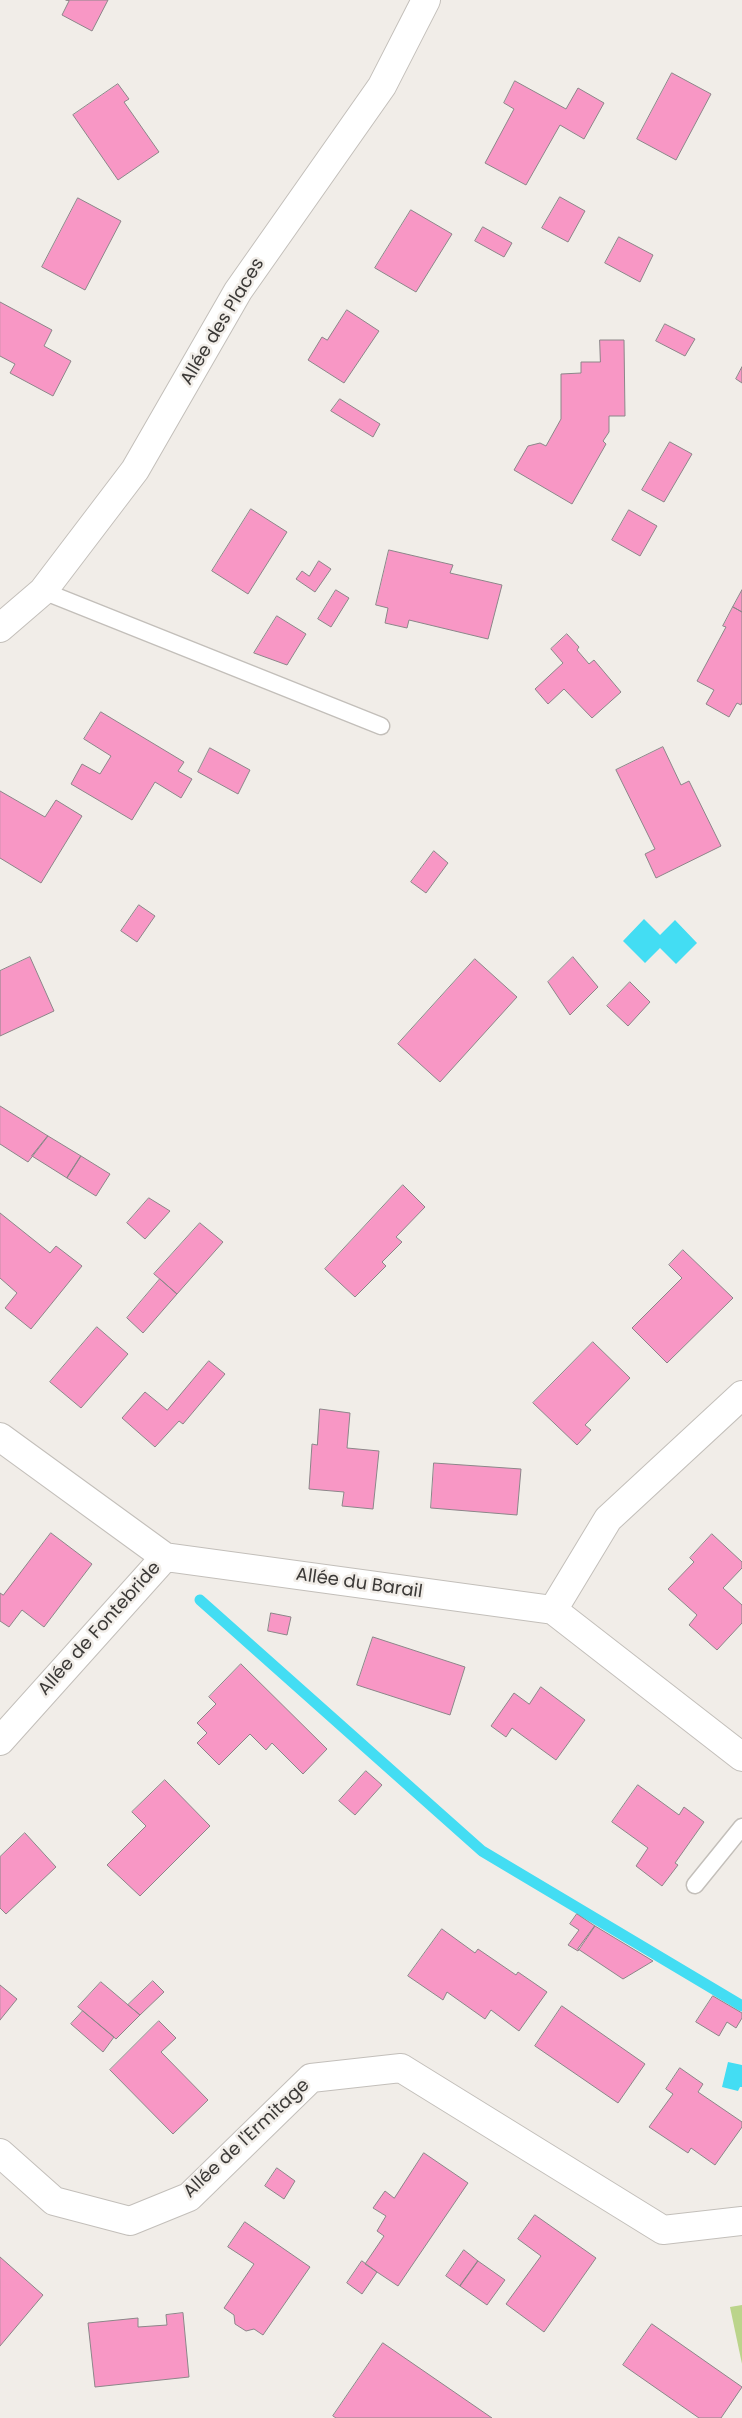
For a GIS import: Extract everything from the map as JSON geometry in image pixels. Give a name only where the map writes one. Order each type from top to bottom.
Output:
[{"type":"street","name":"Allée des Places","points":[[0,628],[43,591],[136,470],[238,291],[382,86],[426,0]]},
{"type":"street","points":[[553,1610],[608,1519],[742,1395]]},
{"type":"street","name":"Allée de Fontebride","points":[[0,1437],[165,1557],[0,1741]]},
{"type":"street","name":"Allée du Barail","points":[[165,1557],[553,1610],[742,1756]]},
{"type":"street","name":"Allée de l'Ermitage","points":[[0,2153],[54,2201],[130,2222],[189,2197],[311,2078],[402,2068],[663,2230],[742,2220]]},
{"type":"lane","points":[[43,591],[381,726]]},
{"type":"lane","points":[[695,1885],[742,1827]]},
{"type":"green space","points":[[742,2305],[742,2364],[730,2307]]},
{"type":"water","points":[[644,919],[660,935],[675,920],[697,943],[676,964],[660,948],[645,963],[623,941]]},
{"type":"water","points":[[728,2062],[742,2065],[742,2087],[738,2091],[722,2087]]},
{"type":"building","points":[[66,0],[108,0],[92,31],[62,15],[69,1]]},
{"type":"building","points":[[672,73],[711,94],[676,160],[637,139]]},
{"type":"building","points":[[515,81],[566,109],[578,88],[604,103],[584,139],[560,125],[526,185],[485,163],[514,109],[504,103]]},
{"type":"building","points":[[118,84],[129,99],[124,102],[159,152],[118,180],[73,115]]},
{"type":"building","points":[[560,197],[585,211],[568,242],[542,228]]},
{"type":"building","points":[[78,198],[121,221],[85,290],[42,267]]},
{"type":"building","points":[[411,210],[452,234],[416,292],[375,268]]},
{"type":"building","points":[[483,227],[512,243],[504,257],[475,241]]},
{"type":"building","points":[[619,237],[653,255],[640,282],[605,263]]},
{"type":"building","points":[[0,302],[52,330],[44,346],[71,361],[53,396],[10,373],[15,364],[0,356]]},
{"type":"building","points":[[347,310],[379,331],[344,383],[308,360],[322,337],[327,340]]},
{"type":"building","points":[[665,324],[695,339],[685,356],[656,341]]},
{"type":"building","points":[[600,340],[624,340],[625,416],[609,416],[609,432],[603,441],[606,444],[572,504],[514,470],[528,446],[540,443],[546,446],[561,419],[561,374],[581,373],[581,362],[600,362]]},
{"type":"building","points":[[742,367],[742,383],[736,379]]},
{"type":"building","points":[[340,399],[380,424],[373,437],[331,411]]},
{"type":"building","points":[[670,442],[692,454],[664,502],[642,490]]},
{"type":"building","points":[[251,509],[287,532],[248,594],[212,571]]},
{"type":"building","points":[[629,510],[657,526],[640,556],[612,540]]},
{"type":"building","points":[[389,550],[453,565],[450,573],[502,585],[488,639],[409,620],[407,628],[385,623],[388,608],[376,605]]},
{"type":"building","points":[[319,561],[331,569],[315,592],[296,579],[302,571],[309,576]]},
{"type":"building","points":[[336,590],[349,598],[331,627],[318,619]]},
{"type":"building","points":[[742,590],[742,612],[733,607]]},
{"type":"building","points":[[733,607],[742,612],[742,702],[741,705],[737,703],[729,717],[706,704],[714,690],[697,681],[726,627],[723,626]]},
{"type":"building","points":[[277,616],[306,634],[287,665],[254,653]]},
{"type":"building","points":[[567,634],[579,647],[577,650],[589,664],[594,660],[621,692],[592,718],[564,689],[548,704],[535,689],[563,663],[551,649]]},
{"type":"building","points":[[101,712],[184,762],[178,771],[192,779],[181,798],[155,782],[132,820],[71,784],[82,764],[100,774],[111,756],[84,739]]},
{"type":"building","points":[[663,747],[681,785],[689,781],[721,846],[656,878],[645,854],[655,849],[616,770]]},
{"type":"building","points":[[210,748],[250,770],[238,794],[198,772]]},
{"type":"building","points":[[0,791],[45,817],[56,800],[82,816],[41,883],[0,858]]},
{"type":"building","points":[[434,851],[448,863],[426,893],[411,882]]},
{"type":"building","points":[[139,905],[155,916],[137,942],[121,931]]},
{"type":"building","points":[[30,957],[54,1011],[0,1036],[0,971]]},
{"type":"building","points":[[573,957],[598,987],[570,1015],[548,982]]},
{"type":"building","points":[[475,959],[517,997],[440,1082],[398,1044]]},
{"type":"building","points":[[630,982],[650,1002],[628,1026],[607,1006]]},
{"type":"building","points":[[0,1106],[48,1136],[28,1162],[0,1144]]},
{"type":"building","points":[[48,1136],[81,1156],[67,1178],[32,1156]]},
{"type":"building","points":[[81,1156],[110,1174],[96,1196],[67,1178]]},
{"type":"building","points":[[403,1185],[425,1207],[396,1237],[402,1242],[382,1262],[386,1266],[355,1297],[325,1269]]},
{"type":"building","points":[[149,1198],[170,1211],[145,1239],[127,1223]]},
{"type":"building","points":[[0,1213],[50,1253],[56,1246],[82,1266],[31,1329],[5,1308],[17,1293],[0,1278]]},
{"type":"building","points":[[200,1223],[223,1242],[177,1294],[154,1274]]},
{"type":"building","points":[[683,1250],[733,1298],[667,1363],[632,1328],[682,1278],[669,1265]]},
{"type":"building","points":[[160,1279],[177,1294],[143,1333],[127,1318]]},
{"type":"building","points":[[97,1327],[128,1354],[81,1408],[50,1382]]},
{"type":"building","points":[[593,1342],[630,1378],[585,1425],[591,1430],[577,1445],[533,1403]]},
{"type":"building","points":[[209,1361],[225,1374],[183,1424],[179,1421],[155,1447],[122,1418],[145,1392],[167,1410]]},
{"type":"building","points":[[320,1409],[350,1413],[347,1448],[379,1451],[373,1509],[342,1506],[344,1492],[309,1489],[312,1444],[317,1445]]},
{"type":"building","points":[[434,1463],[521,1469],[517,1515],[431,1508]]},
{"type":"building","points":[[51,1533],[92,1564],[44,1627],[22,1610],[9,1627],[0,1621],[0,1593],[3,1595]]},
{"type":"building","points":[[712,1534],[742,1562],[742,1568],[723,1588],[742,1605],[742,1623],[717,1650],[689,1625],[697,1615],[668,1589],[694,1562],[690,1558]]},
{"type":"building","points":[[271,1613],[291,1617],[287,1635],[268,1631]]},
{"type":"building","points":[[373,1637],[465,1667],[450,1715],[357,1685]]},
{"type":"building","points":[[241,1664],[327,1749],[303,1774],[272,1743],[266,1750],[250,1734],[219,1765],[197,1743],[207,1733],[197,1723],[216,1704],[209,1697]]},
{"type":"building","points":[[541,1687],[585,1720],[556,1760],[512,1728],[506,1737],[491,1726],[514,1693],[529,1704]]},
{"type":"building","points":[[366,1771],[382,1785],[355,1815],[339,1801]]},
{"type":"building","points":[[165,1780],[210,1826],[140,1896],[107,1865],[146,1826],[132,1812]]},
{"type":"building","points":[[638,1785],[679,1815],[684,1807],[704,1822],[675,1863],[678,1865],[662,1886],[636,1866],[648,1848],[612,1822]]},
{"type":"building","points":[[25,1833],[56,1867],[6,1914],[0,1908],[0,1857]]},
{"type":"building","points":[[577,1914],[595,1926],[578,1951],[568,1945],[579,1930],[570,1924]]},
{"type":"building","points":[[595,1926],[653,1961],[623,1979],[578,1949]]},
{"type":"building","points":[[442,1929],[475,1953],[478,1949],[516,1975],[518,1972],[547,1992],[519,2031],[491,2010],[485,2019],[447,1992],[443,2000],[408,1976]]},
{"type":"building","points":[[153,1981],[164,1992],[140,2015],[128,2005]]},
{"type":"building","points":[[101,1982],[140,2015],[116,2039],[78,2007]]},
{"type":"building","points":[[0,1985],[17,1999],[0,2020]]},
{"type":"building","points":[[713,1996],[742,2013],[742,2018],[736,2028],[727,2022],[719,2036],[696,2022]]},
{"type":"building","points":[[562,2006],[645,2064],[618,2103],[535,2046]]},
{"type":"building","points":[[83,2011],[114,2037],[103,2052],[71,2024]]},
{"type":"building","points":[[159,2021],[176,2038],[161,2052],[208,2100],[173,2134],[110,2070]]},
{"type":"building","points":[[680,2068],[703,2084],[698,2092],[742,2122],[742,2127],[715,2165],[691,2148],[688,2153],[649,2127],[673,2094],[666,2089]]},
{"type":"building","points":[[424,2153],[468,2183],[398,2286],[365,2264],[384,2236],[377,2231],[386,2216],[373,2208],[385,2191],[394,2198]]},
{"type":"building","points":[[277,2168],[295,2181],[284,2199],[265,2186]]},
{"type":"building","points":[[535,2215],[596,2258],[544,2332],[506,2304],[541,2256],[518,2239]]},
{"type":"building","points":[[245,2222],[310,2267],[263,2335],[254,2329],[246,2331],[235,2324],[234,2315],[224,2308],[254,2264],[228,2247]]},
{"type":"building","points":[[464,2250],[478,2261],[460,2286],[446,2276]]},
{"type":"building","points":[[0,2257],[43,2295],[0,2346]]},
{"type":"building","points":[[362,2261],[377,2272],[362,2294],[347,2283]]},
{"type":"building","points":[[478,2261],[505,2280],[487,2305],[460,2286]]},
{"type":"building","points":[[183,2313],[189,2377],[95,2387],[88,2323],[138,2318],[138,2327],[167,2325],[166,2315]]},
{"type":"building","points":[[652,2324],[742,2387],[721,2418],[699,2418],[623,2365]]},
{"type":"building","points":[[383,2343],[492,2418],[336,2418],[333,2416]]},
{"type":"waterway","points":[[200,1600],[482,1851],[742,2006]]}]
